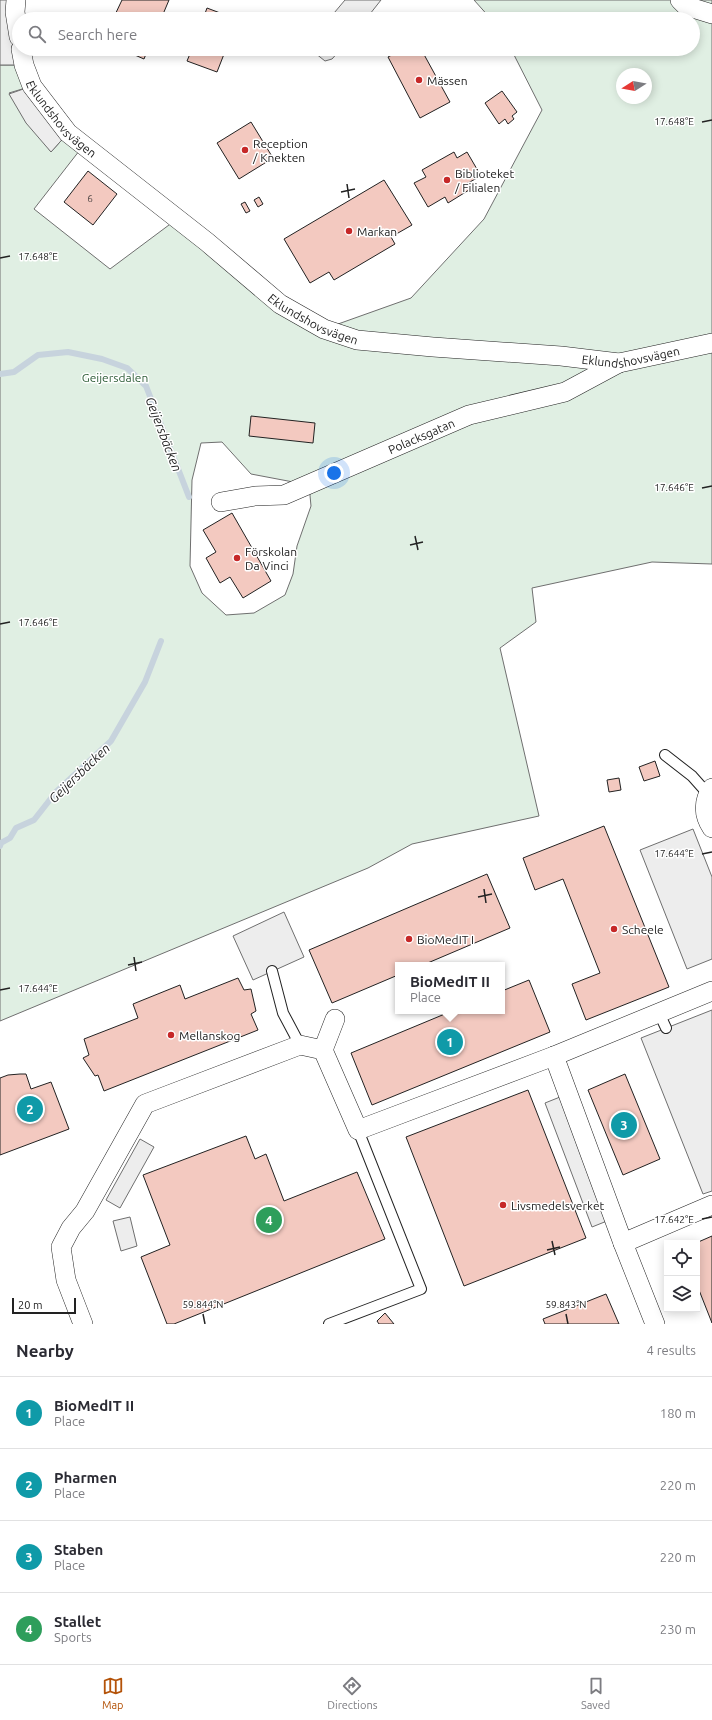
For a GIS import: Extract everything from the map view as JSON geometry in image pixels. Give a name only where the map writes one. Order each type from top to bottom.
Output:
[{"type":"street","points":[[15,12],[16,0]]},
{"type":"street","points":[[680,0],[686,6],[712,14]]},
{"type":"street","name":"Eklundshovsvägen","points":[[22,56],[32,86],[68,132],[207,242],[280,304],[324,329],[357,340],[562,356],[619,363],[712,343]]},
{"type":"street","name":"Polacksgatan","points":[[221,502],[255,496],[284,495],[469,415],[565,392],[619,363]]},
{"type":"street","points":[[710,791],[705,805],[707,820],[712,828]]},
{"type":"street","points":[[335,1019],[323,1050],[358,1130],[554,1056],[663,1021],[712,992]]},
{"type":"street","points":[[83,1324],[66,1280],[61,1247],[71,1228],[86,1211],[145,1104],[300,1045],[323,1050]]},
{"type":"street","points":[[554,1056],[623,1243],[655,1324]]},
{"type":"street","points":[[623,1243],[712,1205]]},
{"type":"lane","points":[[665,755],[710,791]]},
{"type":"lane","points":[[272,971],[283,1013],[300,1045]]},
{"type":"lane","points":[[329,1324],[421,1289],[358,1130]]},
{"type":"green space","name":"Geijersdalen","points":[[474,0],[712,0],[712,564],[652,562],[532,588],[536,622],[500,648],[539,816],[412,844],[368,868],[0,1021],[0,65],[24,65],[32,86],[9,93],[51,152],[68,133],[83,146],[34,209],[110,269],[177,219],[324,329],[411,298],[484,219],[542,110],[515,56],[700,56],[700,12],[485,12]],"holes":[[[222,442],[251,474],[309,485],[311,506],[297,546],[293,574],[285,595],[254,613],[226,615],[202,593],[190,566],[192,480],[201,443]]]},
{"type":"shaded area","points":[[0,0],[16,0],[17,12],[12,12],[12,56],[23,56],[24,65],[0,65]]},
{"type":"shaded area","points":[[345,0],[381,0],[372,12],[335,12]]},
{"type":"shaded area","points":[[319,56],[335,56],[332,59],[325,61]]},
{"type":"shaded area","points":[[32,86],[68,133],[51,152],[26,123],[9,94]]},
{"type":"shaded area","points":[[693,829],[712,877],[712,959],[687,969],[640,850]]},
{"type":"shaded area","points":[[284,912],[304,957],[253,980],[233,936]]},
{"type":"shaded area","points":[[712,1010],[712,1191],[703,1194],[641,1038]]},
{"type":"shaded area","points":[[560,1097],[607,1221],[592,1227],[545,1103]]},
{"type":"shaded area","points":[[140,1139],[154,1147],[120,1208],[106,1200]]},
{"type":"shaded area","points":[[130,1217],[137,1246],[121,1251],[113,1221]]},
{"type":"building","points":[[122,0],[169,0],[164,12],[116,12]]},
{"type":"building","points":[[207,8],[218,12],[206,12]]},
{"type":"building","points":[[137,56],[145,56],[144,59]]},
{"type":"building","points":[[189,56],[223,56],[217,72],[187,61]]},
{"type":"building","name":"Mässen","points":[[425,56],[450,102],[420,118],[388,57]]},
{"type":"building","points":[[502,91],[517,112],[512,116],[514,119],[508,124],[505,119],[499,124],[485,103]]},
{"type":"building","name":"Reception / Knekten","points":[[251,122],[273,158],[239,179],[217,143]]},
{"type":"building","name":"Biblioteket / Filialen","points":[[454,152],[457,158],[467,152],[481,176],[466,184],[469,190],[448,203],[445,197],[428,207],[414,183],[426,177],[422,170]]},
{"type":"building","points":[[88,171],[117,194],[93,225],[64,202]]},
{"type":"building","name":"Markan","points":[[384,180],[412,225],[391,237],[395,244],[334,280],[329,272],[310,283],[284,239]]},
{"type":"building","points":[[259,197],[263,204],[258,207],[254,200]]},
{"type":"building","points":[[245,202],[250,211],[246,213],[241,204]]},
{"type":"building","points":[[251,416],[315,423],[313,443],[249,436]]},
{"type":"building","points":[[232,513],[271,581],[243,598],[230,577],[220,583],[206,558],[216,552],[203,530]]},
{"type":"building","points":[[655,761],[660,776],[644,781],[639,767]]},
{"type":"building","points":[[619,778],[621,790],[609,792],[607,780]]},
{"type":"building","name":"Scheele","points":[[604,826],[669,987],[586,1020],[572,984],[600,973],[563,879],[535,890],[523,858]]},
{"type":"building","name":"BioMedIT I","points":[[487,874],[510,928],[430,962],[395,962],[395,976],[332,1003],[309,950]]},
{"type":"building","name":"Mellanskog","points":[[238,978],[244,990],[251,989],[256,1011],[251,1014],[258,1030],[104,1091],[98,1075],[95,1076],[83,1058],[89,1055],[84,1039],[138,1018],[133,1004],[180,985],[185,999]]},
{"type":"building","points":[[529,980],[550,1032],[372,1105],[351,1053],[445,1014],[505,1014],[505,990]]},
{"type":"building","points":[[26,1074],[31,1089],[51,1082],[69,1129],[0,1155],[0,1078],[8,1075]]},
{"type":"building","points":[[625,1074],[660,1159],[623,1175],[588,1090]]},
{"type":"building","name":"Livsmedelsverket","points":[[528,1090],[586,1238],[464,1286],[406,1137]]},
{"type":"building","points":[[246,1136],[255,1159],[266,1154],[284,1201],[357,1172],[385,1239],[174,1324],[167,1324],[141,1257],[170,1245],[143,1175]]},
{"type":"building","points":[[712,1236],[712,1323],[700,1293],[700,1241]]},
{"type":"building","points":[[606,1294],[619,1324],[545,1324],[543,1319]]},
{"type":"building","points":[[385,1313],[394,1324],[379,1324],[377,1321]]},
{"type":"waterway","name":"Geijersbäcken","points":[[0,374],[14,372],[38,355],[68,352],[102,359],[127,368],[146,386],[189,497]]},
{"type":"waterway","name":"Geijersbäcken","points":[[0,846],[1,843],[10,838],[16,828],[34,820],[56,792],[111,741],[145,682],[161,641]]},
{"type":"place","name":"Mässen","points":[[419,80]]},
{"type":"place","name":"Reception / Knekten","points":[[245,150]]},
{"type":"place","name":"Biblioteket / Filialen","points":[[447,180]]},
{"type":"place","name":"Markan","points":[[349,231]]},
{"type":"place","name":"Förskolan Da Vinci","points":[[237,558]]},
{"type":"place","name":"Scheele","points":[[614,929]]},
{"type":"place","name":"BioMedIT I","points":[[409,939]]},
{"type":"place","name":"Mellanskog","points":[[171,1035]]},
{"type":"place","name":"BioMedIT II","points":[[450,1042]]},
{"type":"place","name":"Pharmen","points":[[30,1109]]},
{"type":"place","name":"Staben","points":[[624,1125]]},
{"type":"place","name":"Livsmedelsverket","points":[[503,1205]]},
{"type":"place","name":"Stallet","points":[[269,1220]]}]
